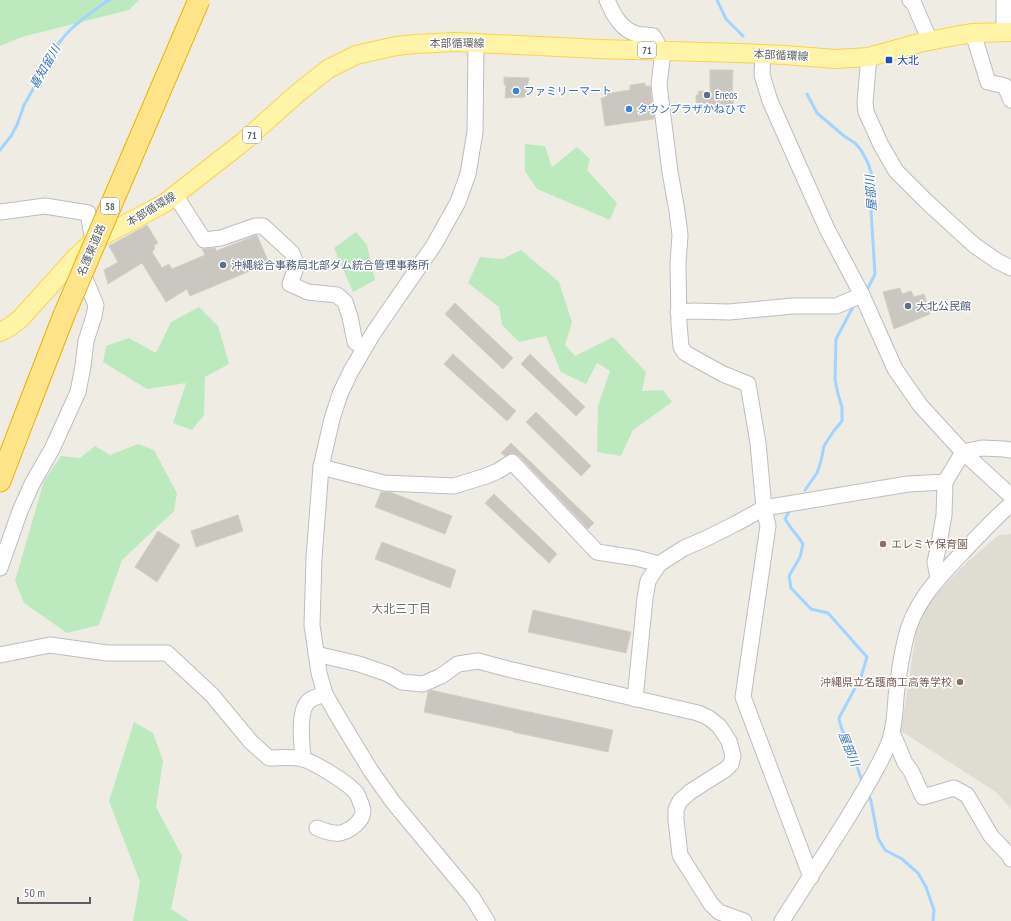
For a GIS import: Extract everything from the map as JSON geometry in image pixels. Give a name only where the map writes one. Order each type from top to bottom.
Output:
[{"type":"highway","name":"名護東道路","points":[[0,481],[64,315],[199,0]]},
{"type":"main road","name":"本部循環線","points":[[0,332],[21,318],[76,257],[94,241],[165,204],[243,142],[328,69],[356,55],[396,46],[445,42],[762,54],[836,59],[869,57],[930,41],[960,35],[1008,32]]},
{"type":"street","points":[[607,0],[613,15],[626,30],[636,34],[653,36],[657,43],[658,51],[662,60],[659,85],[670,172],[678,211],[680,235],[678,264],[678,324],[681,347],[685,353],[723,374],[748,384],[758,443],[764,508],[768,526],[743,697],[811,877]]},
{"type":"street","points":[[910,0],[914,4],[930,41]]},
{"type":"street","points":[[1004,0],[1008,32]]},
{"type":"street","points":[[973,33],[988,82],[1005,86],[1011,100]]},
{"type":"street","points":[[476,43],[476,132],[468,174],[458,202],[434,245],[350,371],[332,418],[320,467],[314,558],[312,625],[319,673],[325,694],[371,771],[393,802],[472,897],[487,921]]},
{"type":"street","points":[[762,54],[762,75],[770,101],[827,229],[862,295],[895,369],[920,405],[963,452],[1011,496]]},
{"type":"street","points":[[869,57],[865,102],[866,112],[881,145],[896,171],[932,207],[974,245],[997,261],[1011,268]]},
{"type":"street","points":[[176,195],[204,240],[221,238],[255,226],[263,226],[292,253],[297,265],[290,284],[308,292],[337,295],[344,302],[350,317],[355,342],[364,348]]},
{"type":"street","points":[[0,212],[45,206],[88,213],[94,241]]},
{"type":"street","points":[[0,568],[4,541],[32,484],[52,449],[78,392],[86,340],[96,305],[76,257]]},
{"type":"street","points":[[678,312],[729,312],[793,306],[836,306],[862,295]]},
{"type":"street","points":[[938,578],[935,562],[944,515],[945,482],[963,452],[982,448],[1011,450]]},
{"type":"street","points":[[320,467],[384,483],[454,486],[486,476],[498,471],[512,462],[597,552],[636,558],[659,564]]},
{"type":"street","points":[[636,699],[645,598],[648,581],[659,564],[684,548],[737,523],[764,508],[908,484],[945,482]]},
{"type":"street","points":[[782,921],[811,877],[884,755],[892,732],[898,680],[908,628],[919,605],[938,578],[992,521],[1011,504]]},
{"type":"street","points":[[0,655],[50,645],[107,653],[166,653],[212,695],[251,742],[269,758],[292,757],[303,759],[348,784],[357,794],[363,810],[360,820],[352,828],[340,833],[327,832],[317,828]]},
{"type":"street","points":[[316,654],[359,664],[388,674],[402,682],[423,684],[441,676],[458,664],[478,661],[508,670],[698,713],[709,718],[719,726],[729,741],[733,756],[731,764],[726,769],[690,792],[680,801],[676,809],[680,854],[711,904],[719,912],[744,921]]},
{"type":"street","points":[[303,759],[301,723],[304,708],[309,700],[325,694]]},
{"type":"street","points":[[892,732],[905,763],[911,771],[923,797],[954,788],[967,795],[991,836],[1010,856],[1011,859]]},
{"type":"shaded area","name":"沖縄県立名護商工高等学校","points":[[1011,534],[1011,809],[996,792],[901,731],[916,633],[929,602],[965,564],[999,535]]},
{"type":"green space","points":[[0,0],[139,0],[129,10],[22,37],[0,46]]},
{"type":"green space","points":[[525,144],[545,146],[552,167],[577,147],[590,159],[587,170],[617,203],[610,220],[537,189],[525,171]]},
{"type":"green space","points":[[356,232],[367,245],[375,280],[353,292],[334,248]]},
{"type":"green space","points":[[521,250],[559,282],[572,322],[565,345],[575,356],[613,337],[646,372],[642,391],[663,390],[672,402],[633,430],[621,456],[597,452],[598,406],[610,371],[597,363],[586,384],[561,372],[546,336],[519,342],[502,325],[499,307],[468,283],[480,257],[502,259]]},
{"type":"green space","points":[[199,307],[218,326],[229,364],[205,377],[204,415],[192,430],[173,423],[186,383],[147,389],[103,362],[106,346],[129,338],[156,353],[171,322]]},
{"type":"green space","points":[[138,444],[154,450],[177,493],[174,511],[122,560],[99,625],[67,633],[24,603],[15,581],[44,481],[61,456],[80,458],[95,446],[110,455]]},
{"type":"green space","points":[[134,722],[153,733],[163,761],[156,807],[182,856],[171,909],[189,921],[133,921],[140,882],[109,801]]},
{"type":"building","points":[[710,70],[733,70],[733,105],[696,103],[696,95],[698,95],[699,91],[710,92]]},
{"type":"building","name":"ファミリーマート","points":[[504,77],[529,78],[525,97],[505,98],[506,85],[504,85]]},
{"type":"building","name":"タウンプラザかねひで","points":[[645,83],[645,86],[650,86],[654,119],[605,126],[601,98],[605,98],[604,94],[630,90],[630,85]]},
{"type":"building","points":[[147,225],[158,243],[154,245],[155,248],[152,252],[162,268],[169,264],[172,269],[205,255],[202,249],[215,248],[216,251],[257,235],[269,263],[190,296],[187,289],[166,302],[142,263],[108,284],[104,270],[118,262],[109,246]]},
{"type":"building","name":"大北公民館","points":[[900,288],[902,294],[911,291],[914,297],[924,294],[930,314],[894,329],[883,292]]},
{"type":"building","points":[[455,303],[513,358],[503,369],[445,314]]},
{"type":"building","points":[[453,354],[516,411],[507,421],[444,364]]},
{"type":"building","points":[[530,354],[585,407],[576,416],[521,364]]},
{"type":"building","points":[[536,412],[591,466],[581,476],[526,422]]},
{"type":"building","points":[[511,443],[594,523],[588,529],[519,456],[511,453],[505,456],[501,453]]},
{"type":"building","points":[[381,492],[390,492],[452,516],[445,534],[375,507]]},
{"type":"building","points":[[494,494],[557,554],[549,563],[485,503]]},
{"type":"building","points":[[238,515],[243,531],[196,547],[191,531]]},
{"type":"building","points":[[158,531],[180,545],[157,582],[135,567]]},
{"type":"building","points":[[382,542],[456,570],[450,588],[375,559]]},
{"type":"building","points":[[533,610],[631,632],[626,653],[528,632]]},
{"type":"building","points":[[431,690],[613,730],[608,752],[424,712],[428,692]]},
{"type":"waterway","name":"喜知留川","points":[[0,150],[11,136],[17,125],[24,105],[56,47],[75,25],[110,0]]},
{"type":"waterway","points":[[717,0],[726,19],[743,36]]},
{"type":"waterway","name":"屋部川","points":[[807,94],[817,113],[844,136],[855,143],[861,150],[871,172],[873,181],[871,210],[875,274],[867,290]]},
{"type":"waterway","name":"屋部川","points":[[805,490],[817,473],[824,446],[842,421],[842,407],[835,379],[836,339],[854,305]]},
{"type":"waterway","name":"屋部川","points":[[791,508],[785,519],[803,544],[800,557],[789,576],[791,588],[811,609],[828,613],[867,657],[861,677],[839,718],[841,727],[851,749],[863,783]]},
{"type":"waterway","name":"屋部川","points":[[868,793],[878,838],[885,850],[902,859],[918,873],[926,887],[934,910],[933,921]]},
{"type":"place","name":"大北","points":[[889,60]]},
{"type":"place","name":"ファミリーマート","points":[[516,91]]},
{"type":"place","name":"Eneos","points":[[707,95]]},
{"type":"place","name":"タウンプラザかねひで","points":[[629,109]]},
{"type":"place","name":"沖縄総合事務局北部ダム統合管理事務所","points":[[223,265]]},
{"type":"place","name":"大北公民館","points":[[908,306]]},
{"type":"place","name":"エレミヤ保育園","points":[[883,544]]},
{"type":"place","name":"沖縄県立名護商工高等学校","points":[[960,682]]},
{"type":"district","name":"大北三丁目","points":[[401,609]]}]
